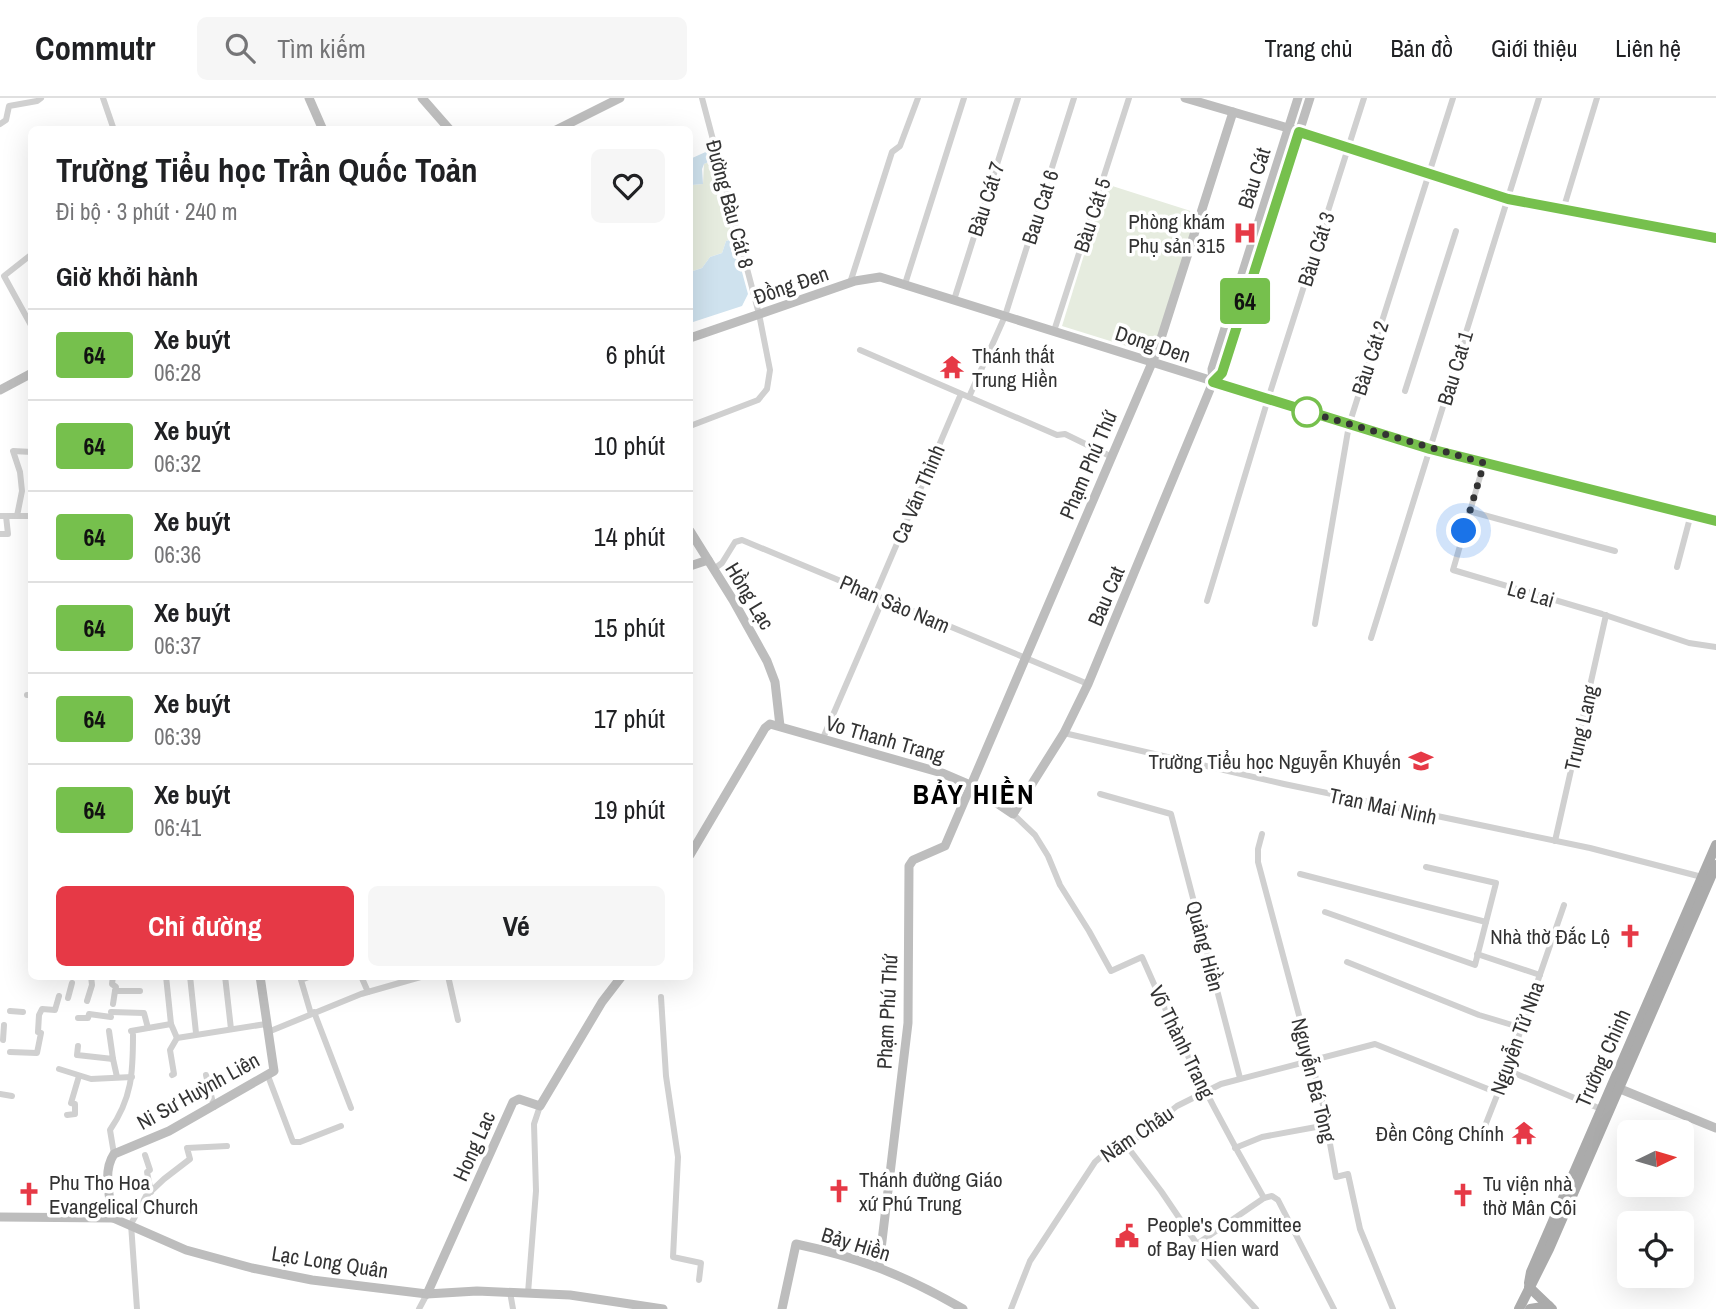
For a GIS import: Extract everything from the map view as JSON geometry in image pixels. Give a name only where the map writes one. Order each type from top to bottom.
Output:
[{"type":"main road","name":"Trường Chinh","points":[[1519,1309],[1537,1275],[1601,1109],[1615,1087],[1716,845]]},
{"type":"main road","name":"Trường Chinh","points":[[1567,1197],[1716,864]]},
{"type":"main road","points":[[1529,1287],[1551,1308]]},
{"type":"main road","points":[[1531,1309],[1551,1308]]},
{"type":"street","points":[[0,124],[6,120],[9,106],[41,98]]},
{"type":"street","points":[[103,98],[113,126]]},
{"type":"street","points":[[309,98],[321,126]]},
{"type":"street","points":[[422,98],[446,126]]},
{"type":"street","name":"Đường Bàu Cát 8","points":[[693,425],[748,406],[765,393],[769,379],[769,360],[759,314],[702,98]]},
{"type":"street","points":[[850,283],[892,152],[900,146],[918,98]]},
{"type":"street","points":[[905,284],[964,98]]},
{"type":"street","name":"Bàu Cát 7","points":[[954,300],[1018,98]]},
{"type":"street","name":"Bau Cat 6","points":[[969,397],[1005,316],[1074,98]]},
{"type":"street","name":"Bàu Cát 5","points":[[1054,331],[1129,98]]},
{"type":"street","points":[[1185,98],[1216,102],[1233,112],[1508,199],[1716,238]]},
{"type":"street","name":"Bàu Cát","points":[[1213,382],[1212,369],[1298,98]]},
{"type":"street","name":"Bàu Cát","points":[[1213,382],[1222,373],[1310,98]]},
{"type":"street","name":"Bàu Cát 3","points":[[1207,601],[1364,98]]},
{"type":"street","name":"Bàu Cát 2","points":[[1315,624],[1349,425],[1453,98]]},
{"type":"street","name":"Bau Cat 1","points":[[1371,638],[1539,98]]},
{"type":"street","points":[[1563,210],[1597,98]]},
{"type":"street","points":[[564,126],[616,99]]},
{"type":"street","name":"Phạm Phú Thứ","points":[[879,1266],[908,1023],[908,868],[913,860],[945,846],[1157,351],[1233,112]]},
{"type":"street","points":[[1405,391],[1456,231]]},
{"type":"street","points":[[1248,256],[1258,260]]},
{"type":"street","points":[[28,257],[4,276],[28,320]]},
{"type":"street","name":"Đồng Đen","points":[[693,337],[850,283],[876,277],[905,284]]},
{"type":"street","name":"Dong Den","points":[[905,284],[1430,449],[1716,521]]},
{"type":"street","points":[[860,350],[1057,435],[1065,434],[1110,456]]},
{"type":"street","points":[[0,390],[28,375]]},
{"type":"street","name":"Bau Cat","points":[[1013,814],[1064,733],[1088,684],[1213,382]]},
{"type":"street","name":"Ca Văn Thỉnh","points":[[875,595],[961,394]]},
{"type":"street","points":[[18,516],[22,491],[20,472],[13,451],[28,452]]},
{"type":"street","name":"Le Lai","points":[[1484,463],[1453,570],[1606,615],[1689,643],[1716,647]]},
{"type":"street","points":[[1469,512],[1615,551]]},
{"type":"street","points":[[1677,567],[1691,514]]},
{"type":"street","points":[[0,534],[8,534],[3,516],[28,516]]},
{"type":"street","name":"Hồng Lạc","points":[[693,536],[714,569]]},
{"type":"street","name":"Phan Sào Nam","points":[[714,569],[724,562],[734,543],[741,540],[1088,684]]},
{"type":"street","points":[[693,565],[708,559]]},
{"type":"street","points":[[693,850],[765,727],[770,724],[780,726],[777,693],[770,668],[714,569]]},
{"type":"street","points":[[823,738],[883,599]]},
{"type":"street","name":"Trung Lang","points":[[1555,841],[1606,615]]},
{"type":"street","name":"Vo Thanh Trang","points":[[780,726],[930,769],[970,785],[1013,814]]},
{"type":"street","name":"Tran Mai Ninh","points":[[1064,733],[1254,778],[1590,848],[1702,877]]},
{"type":"street","name":"Quảng Hiền","points":[[1100,794],[1171,814],[1240,1078]]},
{"type":"street","name":"Võ Thành Trang","points":[[1013,814],[1035,835],[1048,856],[1060,885],[1111,971],[1142,957],[1174,1030],[1235,1148],[1264,1198],[1272,1196],[1278,1200],[1334,1309]]},
{"type":"street","name":"Nguyễn Bá Tòng","points":[[1262,834],[1258,862],[1311,1060],[1336,1177],[1348,1174],[1360,1229],[1393,1309]]},
{"type":"street","points":[[1325,912],[1475,965],[1496,883],[1426,867]]},
{"type":"street","points":[[1300,874],[1486,922]]},
{"type":"street","name":"Nguyễn Tử Nha","points":[[1483,1131],[1564,905]]},
{"type":"street","points":[[1477,954],[1540,975]]},
{"type":"street","points":[[1347,962],[1479,1015],[1521,1028]]},
{"type":"street","points":[[87,1001],[91,980]]},
{"type":"street","points":[[112,1011],[116,987],[112,985],[113,980]]},
{"type":"street","points":[[166,980],[171,1024],[177,1038]]},
{"type":"street","points":[[190,980],[195,1034]]},
{"type":"street","points":[[225,980],[231,1029]]},
{"type":"street","name":"Ni Sư Huỳnh Liên","points":[[114,1154],[169,1131],[214,1107],[268,1076],[275,1068],[261,980]]},
{"type":"street","points":[[303,980],[301,981],[312,1013],[351,1108]]},
{"type":"street","points":[[363,980],[368,992]]},
{"type":"street","points":[[172,1075],[174,1073],[170,1049],[177,1038],[231,1029],[267,1028],[410,980]]},
{"type":"street","points":[[449,980],[458,1020]]},
{"type":"street","points":[[528,1293],[536,1191],[534,1124],[540,1106],[601,1002],[619,980]]},
{"type":"street","points":[[68,998],[72,983]]},
{"type":"street","points":[[115,991],[140,991]]},
{"type":"street","points":[[10,1052],[37,1053],[39,1015],[42,1009],[55,1010],[59,996]]},
{"type":"street","points":[[661,997],[666,1076],[678,1157],[673,1257],[701,1263],[699,1280]]},
{"type":"street","points":[[9,1011],[23,1012]]},
{"type":"street","points":[[78,1018],[112,1011],[144,1013],[148,1028]]},
{"type":"street","points":[[113,1218],[107,1171],[114,1154],[110,1130],[121,1113],[132,1077],[132,1033],[171,1024]]},
{"type":"street","points":[[3,1040],[4,1025]]},
{"type":"street","points":[[109,1031],[117,1077]]},
{"type":"street","name":"Năm Châu","points":[[1011,1309],[1030,1261],[1095,1162],[1104,1154],[1126,1145],[1177,1106],[1205,1091],[1240,1078],[1378,1044],[1498,1093]]},
{"type":"street","points":[[78,1046],[77,1055],[113,1059]]},
{"type":"street","points":[[59,1069],[91,1079],[132,1077]]},
{"type":"street","points":[[1507,1070],[1601,1109]]},
{"type":"street","points":[[206,1075],[214,1107]]},
{"type":"street","points":[[67,1115],[75,1114],[75,1104],[71,1103],[79,1076]]},
{"type":"street","points":[[268,1076],[293,1142],[300,1142],[341,1126]]},
{"type":"street","points":[[1615,1087],[1716,1128]]},
{"type":"street","points":[[0,1094],[12,1096]]},
{"type":"street","name":"Hong Lac","points":[[427,1294],[513,1102],[519,1099],[540,1106]]},
{"type":"street","points":[[1235,1148],[1262,1137],[1327,1125]]},
{"type":"street","points":[[1126,1145],[1197,1244],[1256,1309]]},
{"type":"street","points":[[137,1309],[131,1224],[151,1192],[190,1159],[187,1148],[228,1146]]},
{"type":"street","points":[[145,1155],[150,1170],[151,1192]]},
{"type":"street","points":[[1197,1244],[1264,1198]]},
{"type":"street","name":"Lạc Long Quân","points":[[0,1217],[113,1218],[186,1250],[252,1268],[312,1280],[427,1294],[510,1292],[570,1296],[615,1306],[663,1309]]},
{"type":"street","name":"Bảy Hiền","points":[[782,1309],[796,1244],[879,1266],[963,1309]]},
{"type":"street","points":[[510,1292],[513,1309]]},
{"type":"street","points":[[419,1309],[427,1294]]},
{"type":"shaded area","points":[[1287,149],[1288,151],[1256,249],[1255,248]]},
{"type":"shaded area","points":[[713,160],[733,239],[726,241],[722,253],[710,257],[702,268],[693,271],[693,185],[703,184],[704,164]]},
{"type":"shaded area","points":[[1106,184],[1197,213],[1152,354],[1062,326]]},
{"type":"shaded area","points":[[1249,265],[1252,267],[1220,365],[1218,364]]},
{"type":"water","points":[[710,150],[713,160],[704,164],[703,184],[693,185],[693,158]]},
{"type":"water","points":[[733,239],[748,294],[742,306],[693,322],[693,271],[702,268],[710,257],[722,253],[726,241]]},
{"type":"bus line","name":"64","points":[[1716,238],[1508,199],[1299,132],[1222,373],[1213,382],[1430,449],[1716,521]]},
{"type":"place","name":"Phòng khám Phụ sản 315","points":[[1245,233]]},
{"type":"place","name":"Thánh thất Trung Hiền","points":[[952,367]]},
{"type":"place","name":"Trường Tiểu học Nguyễn Khuyến","points":[[1421,761]]},
{"type":"place","name":"Nhà thờ Đắc Lộ","points":[[1630,936]]},
{"type":"place","name":"Đền Công Chính","points":[[1524,1133]]},
{"type":"place","name":"Thánh đường Giáo xứ Phú Trung","points":[[839,1191]]},
{"type":"place","name":"Phu Tho Hoa Evangelical Church","points":[[29,1194]]},
{"type":"place","name":"Tu viện nhà thờ Mân Côi","points":[[1463,1195]]},
{"type":"place","name":"People's Committee of Bay Hien ward","points":[[1127,1236]]},
{"type":"district","name":"BẢY HIỀN","points":[[974,794]]},
{"type":"route","points":[[1307,412],[1304,411],[1484,463],[1464,531]]}]
